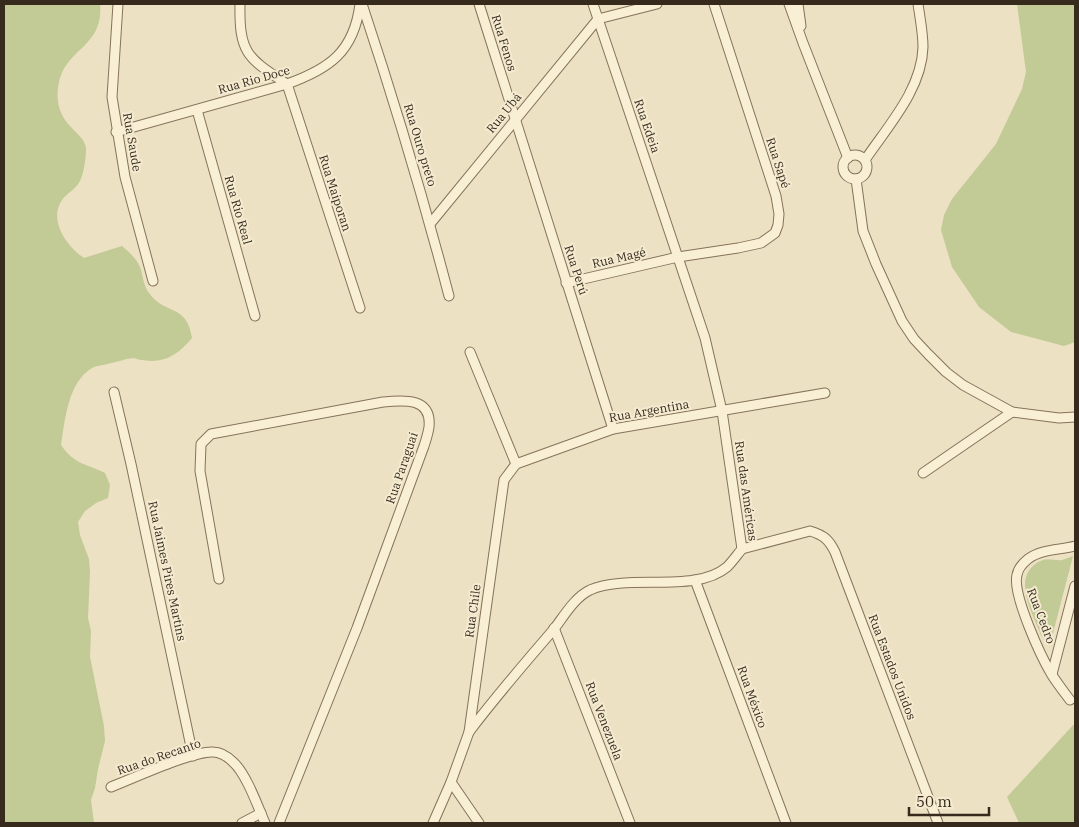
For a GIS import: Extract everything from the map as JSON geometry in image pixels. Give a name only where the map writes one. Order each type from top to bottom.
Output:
[{"type":"street","name":"Rua Saude","points":[[118,4],[112,97],[116,132],[125,177],[153,281]]},
{"type":"street","points":[[240,4],[241,33],[245,48],[260,66],[287,84]]},
{"type":"street","name":"Rua Rio Doce","points":[[116,132],[287,84],[311,75],[328,65],[339,54],[351,37],[358,21],[361,4]]},
{"type":"street","name":"Rua Ouro preto","points":[[361,4],[387,78],[449,296]]},
{"type":"street","name":"Rua Fenos","points":[[479,4],[515,119]]},
{"type":"street","name":"Rua Edeia","points":[[593,4],[678,256]]},
{"type":"street","points":[[598,19],[657,4]]},
{"type":"street","name":"Rua Sapé","points":[[678,256],[761,243],[775,233],[778,225],[779,214],[776,196],[714,4]]},
{"type":"street","points":[[789,4],[848,158]]},
{"type":"street","points":[[798,4],[803,44]]},
{"type":"street","points":[[856,179],[865,174],[867,170],[865,160],[907,98],[917,76],[923,46],[918,4]]},
{"type":"street","name":"Rua Ubá","points":[[430,224],[598,19]]},
{"type":"street","name":"Rua Maiporan","points":[[287,84],[360,308]]},
{"type":"street","name":"Rua Rio Real","points":[[197,110],[255,316]]},
{"type":"street","name":"Rua Perú","points":[[515,119],[613,429]]},
{"type":"street","points":[[856,179],[844,172],[845,162],[848,158],[857,155],[865,160]]},
{"type":"street","points":[[856,179],[863,231],[902,321],[914,339],[946,372],[981,396],[1012,412],[1059,418],[1075,418]]},
{"type":"street","name":"Rua Magé","points":[[566,283],[678,256]]},
{"type":"street","name":"Rua das Américas","points":[[469,732],[498,694],[588,591],[616,583],[696,580],[711,576],[726,568],[742,549],[722,411],[705,338],[678,256]]},
{"type":"street","points":[[470,352],[516,464]]},
{"type":"street","name":"Rua Jaimes Pires Martins","points":[[114,392],[193,756]]},
{"type":"street","name":"Rua Argentina","points":[[516,464],[613,429],[825,393]]},
{"type":"street","name":"Rua Paraguai","points":[[219,579],[200,471],[201,444],[211,434],[383,402],[410,400],[422,406],[428,415],[429,427],[424,446],[357,628],[279,823]]},
{"type":"street","points":[[923,473],[1012,412]]},
{"type":"street","name":"Rua Chile","points":[[469,732],[504,480],[516,464]]},
{"type":"street","name":"Rua Estados Unidos","points":[[742,549],[810,531],[820,534],[829,540],[938,823]]},
{"type":"street","name":"Rua Cedro","points":[[1070,700],[1052,674],[1032,633],[1018,596],[1017,574],[1026,560],[1035,554],[1075,546]]},
{"type":"street","name":"Rua México","points":[[696,580],[786,823]]},
{"type":"street","name":"Rua Cedro","points":[[1052,674],[1075,586]]},
{"type":"street","name":"Rua Venezuela","points":[[554,628],[630,823]]},
{"type":"street","points":[[433,823],[451,782],[469,732]]},
{"type":"street","name":"Rua do Recanto","points":[[110,787],[193,756],[213,752],[223,754],[233,761],[242,772],[265,823]]},
{"type":"street","points":[[451,782],[479,823]]},
{"type":"street","points":[[242,823],[261,813]]},
{"type":"green space","points":[[4,4],[100,4],[100,18],[97,29],[64,68],[58,85],[58,104],[60,110],[66,122],[82,139],[86,148],[80,181],[62,200],[58,208],[58,224],[71,247],[84,258],[122,246],[138,264],[145,287],[149,293],[155,300],[180,314],[185,319],[192,338],[176,353],[164,359],[150,361],[131,358],[92,368],[78,382],[66,413],[61,445],[76,460],[105,473],[110,485],[108,498],[96,503],[85,511],[78,522],[80,535],[89,559],[88,618],[91,631],[90,657],[104,726],[105,741],[91,800],[94,823],[4,823]]},
{"type":"green space","points":[[1017,4],[1075,4],[1075,342],[1064,346],[1011,332],[979,307],[952,267],[941,230],[944,215],[952,199],[996,144],[1022,89],[1026,72]]},
{"type":"green space","points":[[1073,556],[1049,643],[1041,635],[1029,605],[1025,584],[1027,574],[1033,566],[1043,560],[1062,560]]},
{"type":"green space","points":[[1075,723],[1075,823],[1019,823],[1007,797]]}]
